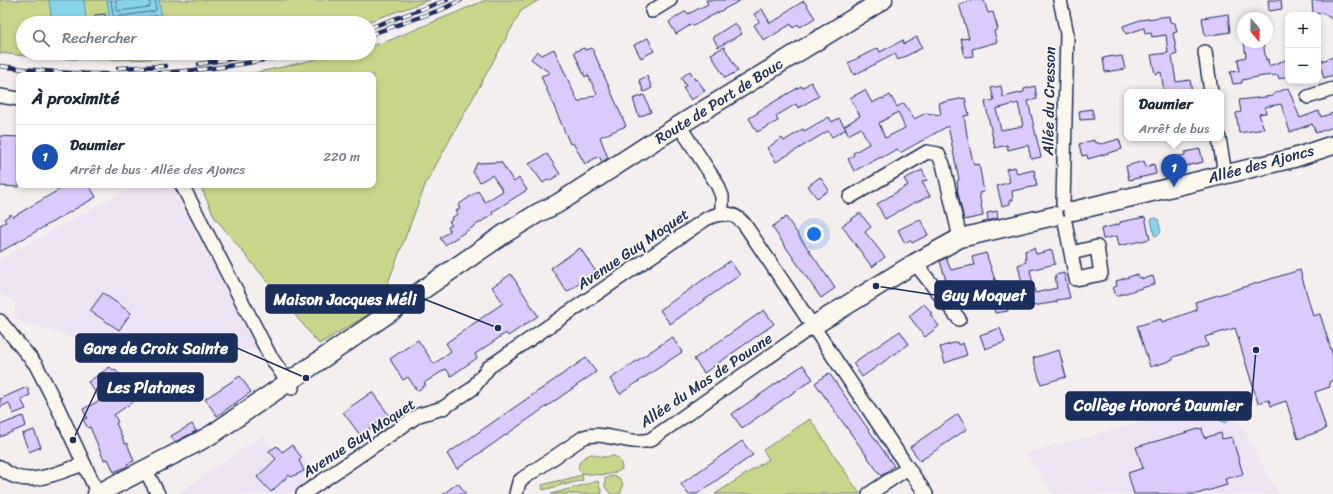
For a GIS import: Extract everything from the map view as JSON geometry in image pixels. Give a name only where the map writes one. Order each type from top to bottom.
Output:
[{"type":"main road","name":"Route de Port de Bouc","points":[[121,494],[152,481],[211,446],[290,385],[515,239],[557,204],[618,163],[883,0]]},
{"type":"main road","name":"Allée des Ajoncs","points":[[813,326],[915,263],[960,238],[1294,158],[1333,144]]},
{"type":"main road","name":"Route de Port de Bouc","points":[[97,494],[152,481]]},
{"type":"street","points":[[652,11],[670,0]]},
{"type":"street","name":"Allée du Cresson","points":[[1060,0],[1067,34],[1064,213],[1071,253]]},
{"type":"street","points":[[1205,52],[1211,89]]},
{"type":"street","points":[[1308,97],[1333,89]]},
{"type":"street","points":[[0,96],[16,99]]},
{"type":"street","points":[[678,125],[717,184],[722,196],[722,213],[734,215],[742,221],[926,494]]},
{"type":"street","points":[[1220,141],[1225,174]]},
{"type":"street","points":[[850,197],[927,152],[938,154],[943,164],[960,238]]},
{"type":"street","points":[[184,188],[270,356],[290,385]]},
{"type":"street","name":"Avenue Guy Moquet","points":[[303,494],[419,415],[443,408],[466,393],[475,386],[489,367],[706,219],[722,213]]},
{"type":"street","points":[[915,263],[959,320]]},
{"type":"street","points":[[0,321],[36,365],[58,406],[97,494]]},
{"type":"street","name":"Allée du Mas de Pouane","points":[[516,494],[519,482],[522,479],[584,437],[594,435],[639,442],[650,440],[813,326]]},
{"type":"street","points":[[0,466],[11,476],[26,480],[44,477],[84,464]]},
{"type":"street","points":[[869,494],[908,468]]},
{"type":"shaded area","points":[[130,188],[173,188],[258,350],[123,353],[16,320],[14,301],[0,294],[0,259]]},
{"type":"shaded area","points":[[1227,399],[1278,494],[1053,494],[1026,453]]},
{"type":"shaded area","points":[[264,435],[273,448],[277,446],[282,452],[292,445],[297,452],[300,451],[315,476],[288,494],[177,494]]},
{"type":"green space","points":[[0,0],[430,0],[376,19],[376,16],[16,16],[16,55],[0,53]]},
{"type":"green space","points":[[486,0],[539,0],[521,11],[426,183],[378,309],[319,344],[215,218],[201,188],[376,188],[376,72],[258,72],[312,60],[376,60],[376,44],[383,43]]},
{"type":"green space","points":[[810,419],[860,494],[715,494],[769,459],[763,450]]},
{"type":"green space","points":[[591,454],[602,457],[616,457],[620,462],[622,469],[618,472],[608,474],[597,475],[582,473],[578,467],[579,464],[582,459]]},
{"type":"green space","points":[[582,475],[583,480],[564,485],[563,480]]},
{"type":"green space","points":[[615,476],[622,481],[620,494],[611,494],[605,487],[605,479]]},
{"type":"green space","points":[[561,480],[562,485],[543,490],[542,485]]},
{"type":"green space","points":[[598,481],[602,494],[551,494]]},
{"type":"water","points":[[49,0],[84,0],[86,16],[51,16]]},
{"type":"water","points":[[107,0],[159,0],[161,15],[109,16]]},
{"type":"water","points":[[1156,218],[1158,219],[1161,232],[1156,236],[1154,235],[1151,220]]},
{"type":"water","points":[[1225,404],[1229,418],[1226,423],[1221,421],[1217,407]]},
{"type":"building","points":[[706,0],[741,0],[693,26],[692,24],[676,34],[669,22],[686,11],[688,14],[708,4]]},
{"type":"building","points":[[973,0],[984,0],[988,13],[993,12],[998,29],[994,31],[997,42],[972,49],[973,56],[965,57],[961,39],[969,38],[959,4]]},
{"type":"building","points":[[1268,0],[1281,0],[1282,9],[1269,11]]},
{"type":"building","points":[[1312,0],[1333,0],[1333,20],[1321,12],[1313,12]]},
{"type":"building","points":[[804,1],[815,18],[800,27],[798,24],[793,28],[791,24],[764,41],[754,25],[759,22],[754,14],[762,9],[770,23],[785,15],[784,13]]},
{"type":"building","points":[[105,14],[105,16],[95,16]]},
{"type":"building","points":[[1228,14],[1230,32],[1205,36],[1202,18]]},
{"type":"building","points":[[1169,16],[1170,22],[1175,23],[1177,32],[1173,33],[1177,54],[1172,56],[1176,82],[1190,80],[1192,89],[1164,89],[1161,72],[1155,74],[1151,55],[1168,53],[1166,35],[1152,37],[1151,33],[1145,34],[1144,28],[1126,34],[1123,26],[1140,20]]},
{"type":"building","points":[[735,23],[742,34],[718,47],[713,37]]},
{"type":"building","points":[[917,37],[922,48],[898,60],[895,54],[854,75],[848,63],[878,48],[880,52],[903,40],[904,44]]},
{"type":"building","points":[[648,38],[654,51],[641,58],[634,45]]},
{"type":"building","points":[[724,47],[738,71],[725,78],[711,54]]},
{"type":"building","points":[[584,48],[585,50],[592,48],[626,126],[600,137],[608,158],[602,162],[599,156],[585,164],[573,143],[570,144],[541,76],[550,73],[531,59],[537,51],[542,55],[554,49],[578,102],[597,94],[588,75],[585,77],[574,52]]},
{"type":"building","points":[[1245,48],[1264,48],[1266,60],[1268,59],[1269,66],[1285,60],[1285,77],[1279,79],[1278,75],[1263,76],[1242,80],[1242,83],[1233,84],[1230,72],[1239,71],[1238,59],[1246,57]]},
{"type":"building","points":[[1122,56],[1125,69],[1105,72],[1103,58]]},
{"type":"building","points":[[1333,57],[1333,75],[1324,78],[1321,68],[1321,61]]},
{"type":"building","points":[[690,71],[695,80],[697,79],[705,91],[691,100],[683,88],[686,86],[681,78]]},
{"type":"building","points":[[647,76],[652,88],[644,92],[639,80]]},
{"type":"building","points":[[811,82],[819,96],[798,108],[796,104],[776,116],[778,121],[757,132],[749,118],[801,86],[802,88]]},
{"type":"building","points":[[1001,86],[1003,97],[1024,92],[1024,89],[1035,86],[1037,99],[1028,101],[1041,157],[1031,159],[1028,145],[1008,150],[1007,145],[995,148],[985,102],[994,100],[991,88]],"holes":[[[1018,103],[1023,126],[1001,130],[996,109]]]},
{"type":"building","points":[[1288,88],[1300,118],[1319,111],[1321,117],[1333,113],[1333,127],[1316,133],[1312,124],[1290,132],[1281,104],[1265,107],[1266,113],[1259,114],[1264,129],[1239,133],[1236,113],[1241,112],[1239,100],[1273,96],[1273,94]]},
{"type":"building","points":[[865,90],[872,103],[890,95],[897,107],[904,103],[914,119],[926,113],[941,115],[939,103],[965,98],[969,115],[964,116],[968,141],[974,165],[979,164],[984,192],[979,193],[983,216],[964,220],[957,188],[957,181],[959,180],[948,126],[900,153],[897,149],[854,171],[848,159],[854,155],[853,153],[869,144],[861,128],[848,135],[846,129],[832,137],[828,131],[776,162],[767,148],[782,138],[784,141],[803,129],[804,131],[829,117],[832,122],[839,118],[844,126],[860,116],[850,98]],"holes":[[[898,112],[905,128],[885,138],[879,123]]]},
{"type":"building","points":[[644,95],[651,112],[639,117],[633,99]]},
{"type":"building","points":[[1092,109],[1094,119],[1080,120],[1079,111]]},
{"type":"building","points":[[0,136],[16,137],[16,187],[0,186]]},
{"type":"building","points":[[1119,139],[1122,149],[1088,159],[1087,155],[1082,156],[1079,144],[1094,140],[1094,142],[1102,144]]},
{"type":"building","points":[[1200,149],[1203,162],[1177,168],[1175,157],[1185,155],[1185,152]]},
{"type":"building","points":[[547,154],[560,174],[543,183],[529,164]]},
{"type":"building","points":[[1144,161],[1146,167],[1154,164],[1156,174],[1129,180],[1126,166]]},
{"type":"building","points":[[501,162],[514,182],[519,178],[527,190],[492,212],[493,214],[445,245],[440,238],[450,231],[448,227],[452,225],[449,222],[452,220],[451,218],[458,214],[456,211],[460,208],[458,205],[478,191],[485,202],[503,191],[492,175],[480,182],[473,172],[477,163]]},
{"type":"building","points":[[1015,167],[1017,174],[1034,170],[1037,186],[1012,191],[1013,200],[1010,200],[1010,204],[1002,206],[997,186],[1010,182],[1006,169]]},
{"type":"building","points":[[922,170],[927,180],[922,182],[930,196],[915,202],[885,219],[877,204],[908,185],[904,179]]},
{"type":"building","points":[[820,177],[829,190],[817,198],[808,186]]},
{"type":"building","points":[[62,188],[91,188],[96,197],[0,252],[0,225],[6,222],[4,219],[11,214],[13,217]]},
{"type":"building","points":[[997,211],[998,218],[988,221],[987,213]]},
{"type":"building","points":[[860,213],[871,227],[865,232],[885,257],[872,267],[842,226]]},
{"type":"building","points":[[786,217],[835,288],[821,298],[772,227]]},
{"type":"building","points":[[1145,217],[1150,239],[1119,246],[1117,236],[1103,239],[1101,229],[1120,224],[1120,222]]},
{"type":"building","points":[[920,219],[928,235],[912,243],[910,240],[905,243],[898,230]]},
{"type":"building","points":[[580,248],[596,272],[567,292],[551,268]]},
{"type":"building","points":[[1034,248],[1036,254],[1052,250],[1055,264],[1030,270],[1035,293],[1057,288],[1055,275],[1064,273],[1070,298],[1057,300],[1057,302],[1027,306],[1018,265],[1026,262],[1025,251]]},
{"type":"building","points":[[986,253],[996,280],[1002,303],[1006,302],[1008,311],[995,313],[993,305],[982,307],[979,285],[962,290],[960,285],[948,287],[940,261],[946,258],[951,270],[974,265],[972,257]]},
{"type":"building","points":[[730,261],[740,275],[670,324],[660,310]]},
{"type":"building","points":[[1300,270],[1313,316],[1320,314],[1333,356],[1333,380],[1329,382],[1330,387],[1315,392],[1326,429],[1298,439],[1286,401],[1271,406],[1269,400],[1258,403],[1235,328],[1205,337],[1208,346],[1173,357],[1173,360],[1150,367],[1137,326],[1161,319],[1162,322],[1197,310],[1195,302]]},
{"type":"building","points":[[511,274],[538,316],[508,336],[506,333],[475,354],[477,358],[451,376],[446,369],[424,383],[426,385],[417,391],[408,377],[403,380],[390,359],[418,340],[434,364],[451,351],[446,343],[503,303],[492,287]]},
{"type":"building","points":[[1138,274],[1139,278],[1142,277],[1142,279],[1153,276],[1155,284],[1116,296],[1113,287],[1117,286],[1116,281]]},
{"type":"building","points":[[103,293],[131,313],[119,330],[90,311]]},
{"type":"building","points":[[924,304],[932,313],[930,314],[939,326],[925,337],[909,316]]},
{"type":"building","points":[[764,310],[774,324],[704,373],[694,359]]},
{"type":"building","points":[[1000,328],[1005,342],[985,349],[980,335]]},
{"type":"building","points":[[900,331],[909,344],[862,377],[853,363]]},
{"type":"building","points":[[672,337],[682,352],[620,394],[610,379]]},
{"type":"building","points":[[957,342],[958,345],[963,343],[967,355],[945,363],[940,347]]},
{"type":"building","points":[[1059,350],[1066,377],[1041,384],[1033,358]]},
{"type":"building","points":[[586,358],[596,372],[457,469],[447,454]]},
{"type":"building","points":[[803,365],[813,379],[742,428],[732,414]]},
{"type":"building","points":[[110,367],[113,370],[115,369],[118,374],[119,373],[137,399],[114,415],[118,422],[116,423],[125,444],[127,443],[134,461],[127,464],[128,466],[114,472],[108,459],[104,460],[90,427],[88,428],[83,420],[87,418],[83,409],[101,400],[88,382]]},
{"type":"building","points":[[829,373],[894,466],[881,476],[815,383]]},
{"type":"building","points":[[240,376],[251,392],[217,416],[205,399]]},
{"type":"building","points":[[27,387],[30,395],[21,399],[26,409],[13,414],[9,403],[0,407],[0,399]]},
{"type":"building","points":[[372,392],[389,415],[360,435],[343,412]]},
{"type":"building","points":[[958,414],[967,429],[920,461],[910,447]]},
{"type":"building","points":[[23,416],[26,426],[0,437],[0,425]]},
{"type":"building","points":[[192,424],[196,431],[175,442],[171,436]]},
{"type":"building","points":[[1202,428],[1204,438],[1221,433],[1222,439],[1232,437],[1243,474],[1225,479],[1227,485],[1197,494],[1134,494],[1128,473],[1143,468],[1136,447]]},
{"type":"building","points":[[34,430],[41,447],[29,452],[22,434]]},
{"type":"building","points":[[742,441],[753,455],[697,494],[688,494],[681,484]]},
{"type":"building","points":[[292,445],[302,458],[299,460],[304,471],[291,477],[289,475],[271,492],[257,477],[276,459],[269,451],[277,446],[282,452]]},
{"type":"building","points":[[458,483],[466,494],[443,494]]},
{"type":"railway","points":[[376,25],[447,0]]},
{"type":"railway","points":[[376,33],[443,9],[461,0]]},
{"type":"railway","points":[[199,64],[224,60]]},
{"type":"railway","points":[[174,72],[224,67],[262,60]]},
{"type":"railway","points":[[0,66],[53,72]]},
{"type":"railway","points":[[118,68],[166,66]]},
{"type":"place","name":"Daumier","points":[[1174,187]]},
{"type":"place","name":"Guy Moquet","points":[[876,286]]},
{"type":"place","name":"Maison Jacques Méli","points":[[498,328]]},
{"type":"place","name":"Collège Honoré Daumier","points":[[1256,350]]},
{"type":"place","name":"Gare de Croix Sainte","points":[[306,378]]},
{"type":"place","name":"Les Platanes","points":[[73,440]]}]
